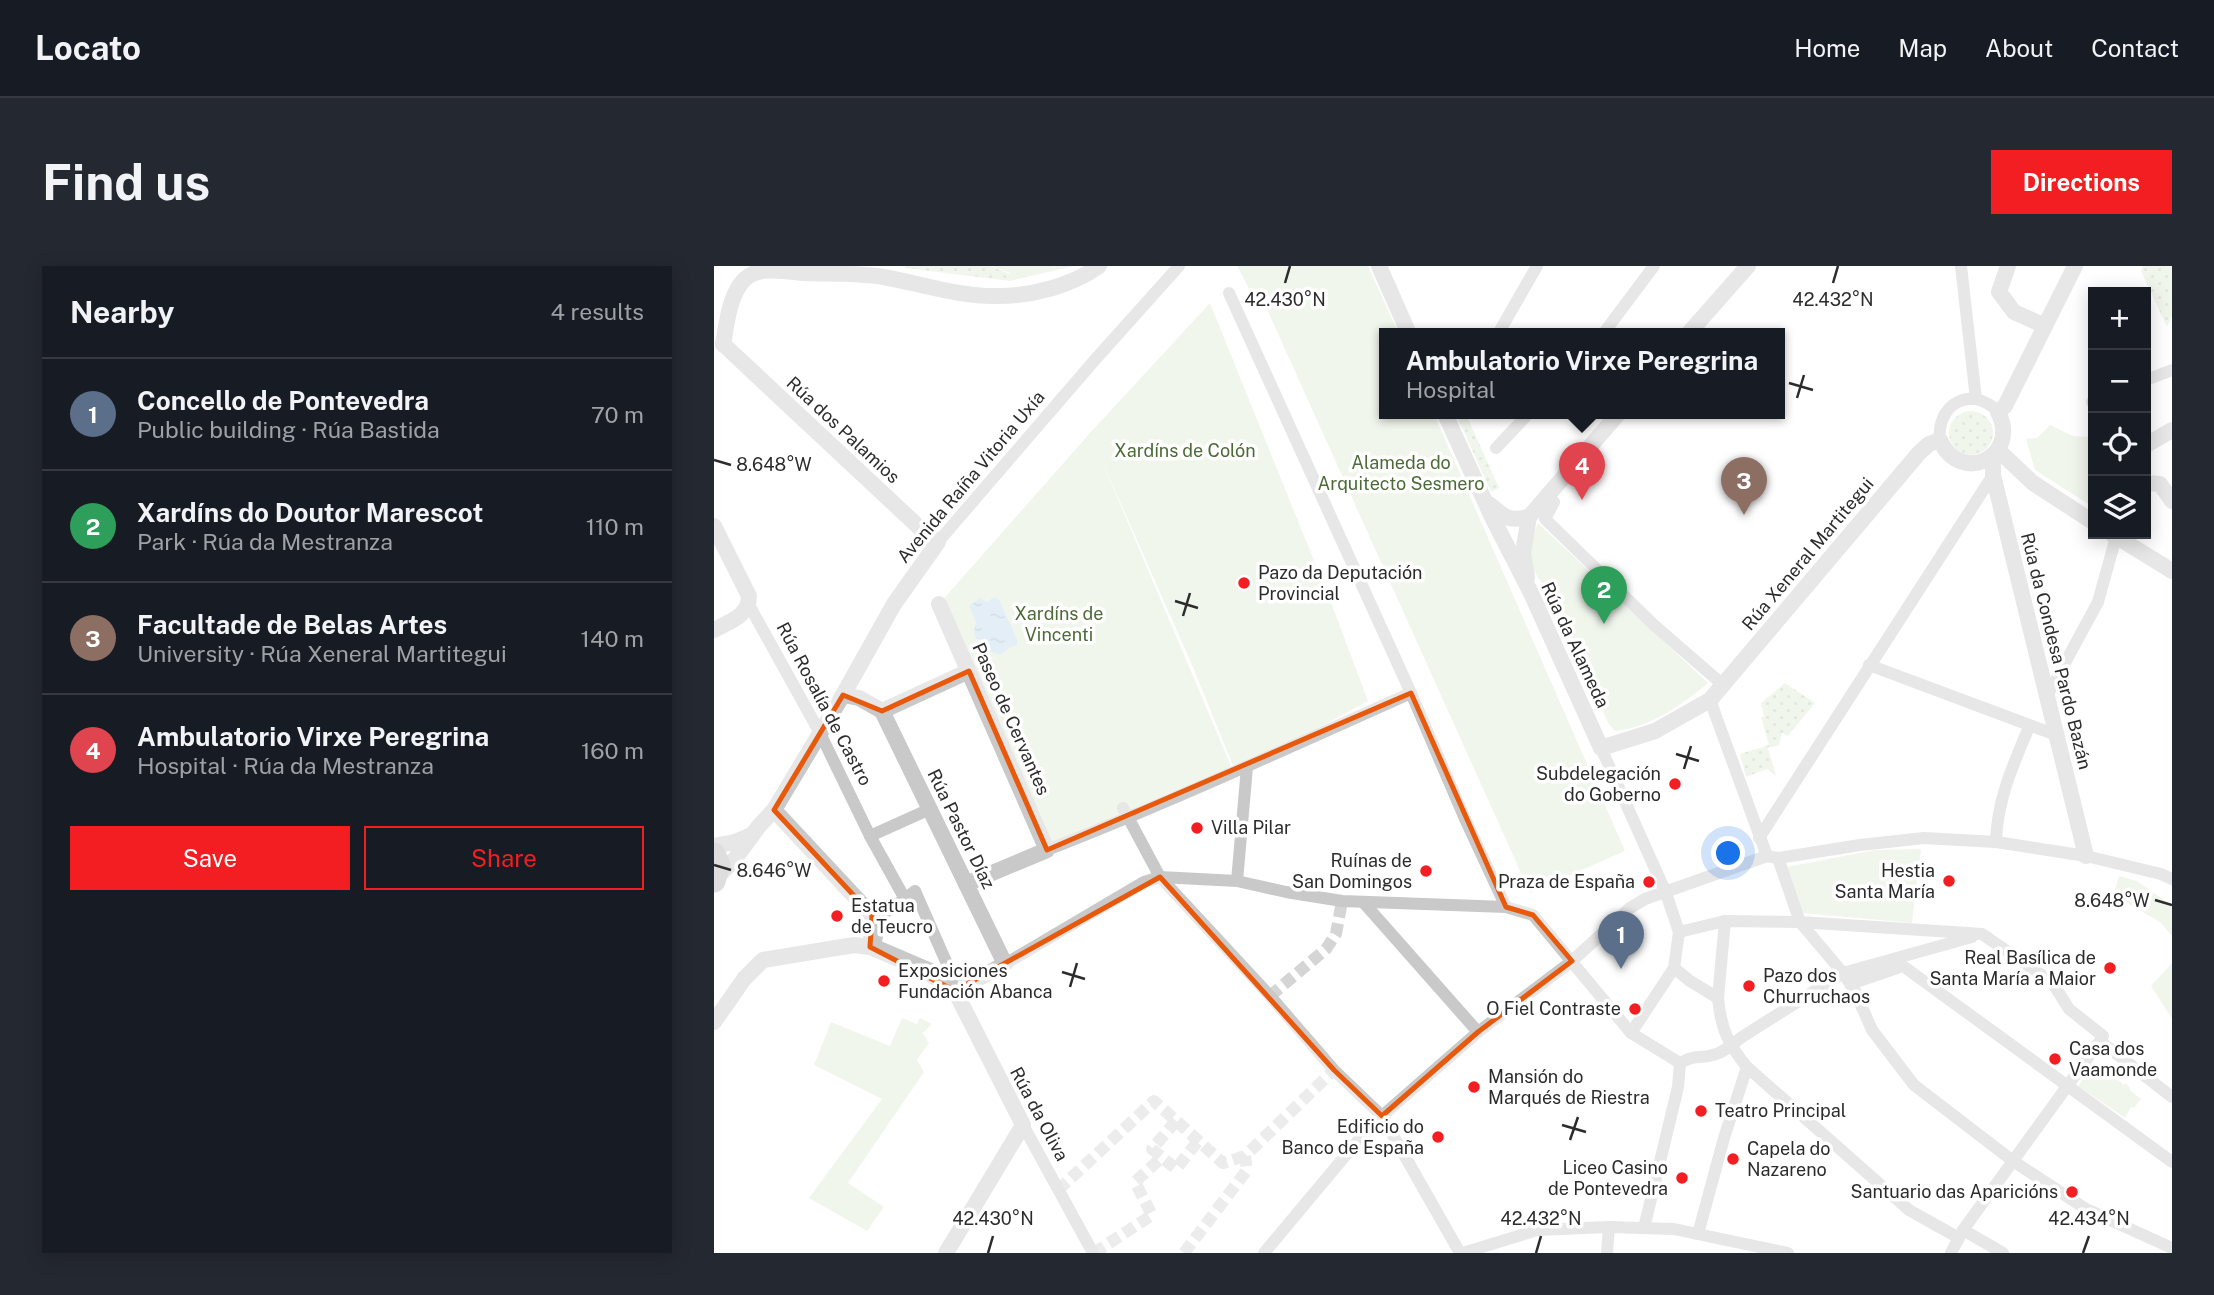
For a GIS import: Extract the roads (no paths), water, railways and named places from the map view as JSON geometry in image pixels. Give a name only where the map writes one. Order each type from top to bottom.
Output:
[{"type":"main road","points":[[714,854],[719,865],[715,880]]},
{"type":"street","name":"Rúa dos Palamios","points":[[938,542],[718,346],[736,292],[746,277],[766,270],[860,274],[968,295],[1016,295],[1052,288],[1088,274],[1099,266]]},
{"type":"street","name":"Avenida Raíña Vitoria Uxía","points":[[715,880],[774,810],[894,604],[938,542],[1179,266]]},
{"type":"street","points":[[1379,266],[1406,328]]},
{"type":"street","points":[[1501,328],[1537,266]]},
{"type":"street","points":[[1608,328],[1654,266]]},
{"type":"street","points":[[1693,328],[1748,266]]},
{"type":"street","points":[[1961,266],[1976,399]]},
{"type":"street","points":[[2008,266],[1999,292],[2014,312],[2045,327]]},
{"type":"street","points":[[1998,412],[2005,407],[2075,266]]},
{"type":"street","points":[[1229,293],[1506,907]]},
{"type":"street","points":[[2151,378],[2172,370]]},
{"type":"street","points":[[1965,399],[1976,399],[1989,404],[1998,412],[2003,424],[2003,434],[1995,453],[1980,463],[1968,464],[1949,455],[1940,440],[1939,429],[1947,410],[1965,399]]},
{"type":"street","name":"Rúa da Alameda","points":[[1448,419],[1509,553],[1531,593],[1667,893],[1679,932]]},
{"type":"street","points":[[1496,448],[1523,419]]},
{"type":"street","points":[[1531,593],[1523,553],[1530,517],[1614,419]]},
{"type":"street","points":[[2151,442],[2172,430]]},
{"type":"street","name":"Rúa Xeneral Martitegui","points":[[1710,700],[1919,453],[1929,444],[1940,440]]},
{"type":"street","points":[[1995,453],[2033,483],[2088,519]]},
{"type":"street","name":"Rúa da Condesa Pardo Bazán","points":[[1995,453],[1993,475],[2086,856]]},
{"type":"street","points":[[1759,838],[1993,475]]},
{"type":"street","points":[[2151,483],[2160,484],[2172,501]]},
{"type":"street","points":[[1546,496],[1554,502],[1545,519],[1654,625],[1723,684]]},
{"type":"street","points":[[1487,502],[1506,518],[1517,520],[1530,517]]},
{"type":"street","name":"Rúa Rosalía de Castro","points":[[714,526],[749,596],[749,605],[820,733],[870,836],[905,899]]},
{"type":"street","points":[[2047,696],[2098,601],[2114,539]]},
{"type":"street","points":[[2121,539],[2172,571]]},
{"type":"street","name":"Paseo de Cervantes","points":[[939,604],[1047,850]]},
{"type":"street","points":[[714,630],[745,613],[749,605]]},
{"type":"street","points":[[1869,665],[2056,735]]},
{"type":"street","points":[[843,695],[859,698],[882,711],[969,671]]},
{"type":"street","points":[[966,884],[1126,813],[1247,767],[1411,692]]},
{"type":"street","points":[[1601,748],[1655,731],[1710,700],[1759,838],[1773,857],[1800,922],[1847,979],[1872,1030],[1914,1084],[2013,1161],[2086,1209],[2172,1248]]},
{"type":"street","name":"Rúa Pastor Díaz","points":[[882,711],[1004,964]]},
{"type":"street","points":[[1996,842],[1997,816],[2013,765],[2029,727]]},
{"type":"street","points":[[1237,881],[1247,767]]},
{"type":"street","points":[[870,836],[930,809]]},
{"type":"street","points":[[774,810],[872,915],[870,947]]},
{"type":"street","points":[[1126,813],[1160,877],[1334,1070],[1382,1116],[1462,1253],[1537,1230],[1609,1227],[1674,1229],[1699,1234],[1733,1248],[1773,1252]]},
{"type":"street","points":[[714,846],[735,842],[753,834]]},
{"type":"street","points":[[1264,1253],[1361,1137],[1382,1116],[1478,1032],[1572,961],[1630,908],[1645,900],[1773,857],[1924,838],[1996,842],[2086,856],[2172,879]]},
{"type":"street","points":[[714,1021],[744,979],[763,960],[854,945],[870,947],[917,967],[955,991],[1144,882],[1160,877],[1237,881],[1286,892],[1364,903],[1506,907],[1533,915],[1631,1033],[1680,1063]]},
{"type":"street","points":[[915,891],[955,982],[875,945],[878,918],[905,899],[915,891]]},
{"type":"street","points":[[1364,903],[1478,1032]]},
{"type":"street","points":[[1724,921],[1718,998],[1720,1020],[1730,1047],[1747,1067],[1909,1210],[2003,1253]]},
{"type":"street","points":[[1631,1033],[1674,968],[1679,932],[1724,921],[1800,922],[1983,934],[2052,982],[2069,1009],[2172,1097]]},
{"type":"street","points":[[1847,979],[1903,966],[1938,954],[1932,931]]},
{"type":"street","points":[[1680,1063],[1693,1056],[1713,1055],[1730,1047],[1742,1037],[1847,979],[1936,947],[1983,934]]},
{"type":"street","points":[[1903,966],[2172,1162]]},
{"type":"street","points":[[1674,968],[1718,998]]},
{"type":"street","name":"Rúa da Oliva","points":[[955,991],[1023,1125],[1093,1253]]},
{"type":"street","points":[[1951,1253],[1966,1235],[2013,1161],[2102,1038]]},
{"type":"street","points":[[1644,1228],[1678,1087],[1680,1063]]},
{"type":"street","points":[[1699,1234],[1724,1138],[1747,1067]]},
{"type":"street","points":[[946,1253],[1023,1125]]},
{"type":"street","points":[[1607,1253],[1609,1227]]},
{"type":"street","points":[[1966,1235],[1977,1253]]},
{"type":"water","points":[[994,597],[999,600],[1017,639],[1017,645],[1000,655],[991,652],[985,641],[976,639],[976,622],[969,606],[980,598],[987,602]]},
{"type":"tunnel","points":[[1270,996],[1326,949],[1336,934],[1342,901]]},
{"type":"tunnel","points":[[1184,1253],[1247,1170],[1245,1156],[1334,1070]]},
{"type":"tunnel","points":[[1058,1190],[1154,1101],[1223,1163],[1245,1156]]},
{"type":"tunnel","points":[[1176,1121],[1152,1149],[1176,1169],[1198,1141]]},
{"type":"tunnel","points":[[1094,1253],[1152,1215],[1135,1182],[1162,1157]]},
{"type":"place","name":"Ambulatorio Virxe Peregrina","points":[[1582,500]]},
{"type":"place","name":"Facultade de Belas Artes","points":[[1744,515]]},
{"type":"place","name":"Pazo da Deputación Provincial","points":[[1244,583]]},
{"type":"place","name":"Xardíns do Doutor Marescot","points":[[1604,624]]},
{"type":"place","name":"Subdelegación do Goberno","points":[[1675,784]]},
{"type":"place","name":"Villa Pilar","points":[[1197,828]]},
{"type":"place","name":"Ruínas de San Domingos","points":[[1426,871]]},
{"type":"place","name":"Hestia Santa María","points":[[1949,881]]},
{"type":"place","name":"Praza de España","points":[[1649,882]]},
{"type":"place","name":"Estatua de Teucro","points":[[837,916]]},
{"type":"place","name":"Real Basílica de Santa María a Maior","points":[[2110,968]]},
{"type":"place","name":"Concello de Pontevedra","points":[[1621,969]]},
{"type":"place","name":"Exposiciones Fundación Abanca","points":[[884,981]]},
{"type":"place","name":"Pazo dos Churruchaos","points":[[1749,986]]},
{"type":"place","name":"O Fiel Contraste","points":[[1635,1009]]},
{"type":"place","name":"Casa dos Vaamonde","points":[[2055,1059]]},
{"type":"place","name":"Mansión do Marqués de Riestra","points":[[1474,1087]]},
{"type":"place","name":"Teatro Principal","points":[[1701,1111]]},
{"type":"place","name":"Edificio do Banco de España","points":[[1438,1137]]},
{"type":"place","name":"Capela do Nazareno","points":[[1733,1159]]},
{"type":"place","name":"Liceo Casino de Pontevedra","points":[[1682,1178]]},
{"type":"place","name":"Santuario das Aparicións","points":[[2072,1192]]},
{"type":"park label","name":"Xardíns de Colón","points":[[1185,451]]},
{"type":"park label","name":"Alameda do Arquitecto Sesmero","points":[[1401,473]]},
{"type":"park label","name":"Xardíns de Vincenti","points":[[1059,624]]}]
